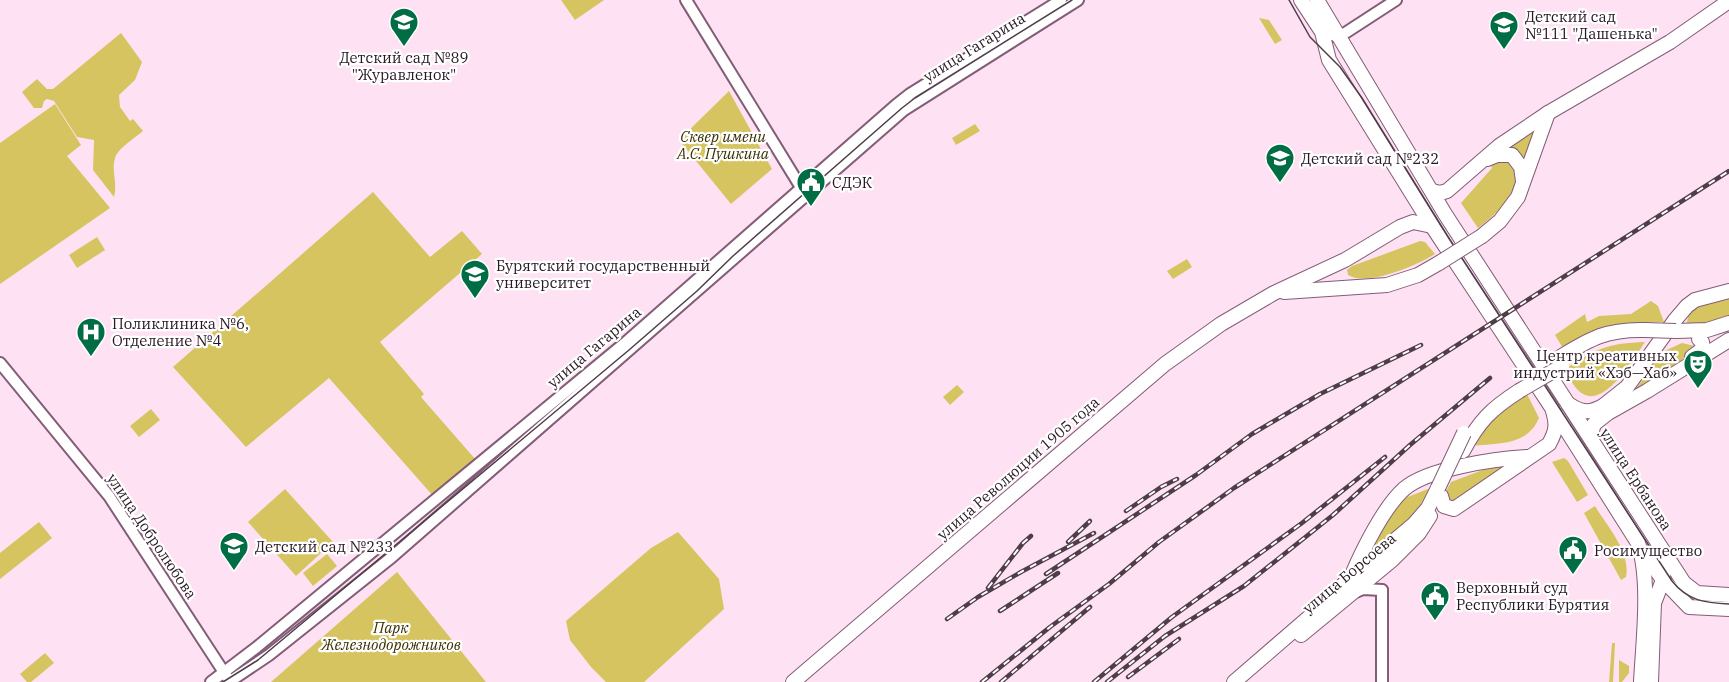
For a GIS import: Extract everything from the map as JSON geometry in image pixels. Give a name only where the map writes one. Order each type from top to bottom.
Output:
[{"type":"main road","points":[[1301,0],[1322,32],[1329,60],[1432,226],[1663,580],[1689,607],[1729,609]]},
{"type":"main road","name":"улица Ербанова","points":[[1317,0],[1445,214],[1663,551],[1665,564],[1663,580],[1654,603],[1651,682]]},
{"type":"main road","points":[[1432,191],[1440,193],[1447,191],[1499,146],[1548,113],[1670,42],[1729,1]]},
{"type":"main road","name":"улица Революции 1905 года","points":[[1274,293],[1387,285],[1403,281],[1439,263],[1482,236],[1510,209],[1523,183],[1548,113]]},
{"type":"main road","points":[[1485,159],[1497,155],[1512,155],[1521,167],[1523,183]]},
{"type":"main road","points":[[1445,214],[1443,202],[1447,191]]},
{"type":"main road","name":"улица Революции 1905 года","points":[[793,682],[1165,364],[1221,324],[1274,293],[1345,260],[1407,223],[1432,226]]},
{"type":"main road","points":[[1345,260],[1340,274],[1344,283],[1352,286]]},
{"type":"main road","points":[[1603,406],[1627,387],[1687,306],[1695,300],[1729,291]]},
{"type":"main road","points":[[1675,335],[1707,330],[1729,323]]},
{"type":"main road","points":[[1552,408],[1557,423],[1556,432],[1549,444],[1454,508],[1444,506],[1441,492],[1464,433],[1486,406],[1504,391],[1517,387],[1560,362],[1595,337],[1618,331],[1699,339],[1729,338]]},
{"type":"main road","points":[[1590,437],[1594,424],[1608,413],[1647,391],[1729,338]]},
{"type":"main road","points":[[1568,403],[1581,411],[1593,412],[1634,392],[1701,351],[1703,346],[1699,339]]},
{"type":"main road","name":"улица Борсоева","points":[[1242,682],[1409,544],[1423,527],[1475,428],[1517,387]]},
{"type":"main road","points":[[1409,544],[1511,473],[1562,443],[1569,443],[1577,447]]},
{"type":"main road","name":"улица Борсоева","points":[[1351,577],[1360,554],[1388,508],[1404,488],[1434,474],[1487,461],[1526,459]]},
{"type":"main road","name":"улица Борсоева","points":[[1233,682],[1414,524],[1441,492]]},
{"type":"main road","points":[[1638,543],[1645,578],[1641,682]]},
{"type":"main road","points":[[1663,551],[1684,583],[1697,593],[1729,595]]},
{"type":"street","points":[[686,0],[804,192]]},
{"type":"street","name":"улица Гагарина","points":[[211,682],[228,678],[269,655],[392,557],[804,192],[869,127],[910,93],[1060,0]]},
{"type":"street","name":"улица Гагарина","points":[[228,678],[257,647],[869,139],[922,97],[1078,0]]},
{"type":"street","points":[[1322,32],[1339,37],[1396,0]]},
{"type":"street","name":"улица Добролюбова","points":[[0,363],[109,496],[228,678]]},
{"type":"street","points":[[1373,575],[1382,590],[1382,682]]},
{"type":"street","points":[[1350,595],[1363,589],[1382,590]]},
{"type":"green space","points":[[561,0],[604,0],[575,20]]},
{"type":"green space","points":[[1259,18],[1269,20],[1282,40],[1275,44]]},
{"type":"green space","points":[[121,33],[142,62],[135,80],[119,95],[120,107],[130,121],[133,119],[143,131],[123,147],[115,158],[114,197],[93,170],[94,140],[77,137],[54,101],[47,99],[42,108],[34,108],[22,92],[37,79],[47,89],[53,89]]},
{"type":"green space","name":"Сквер имени А.С. Пушкина","points":[[729,91],[772,169],[731,204],[679,140]]},
{"type":"green space","points":[[55,104],[81,145],[67,156],[110,208],[0,284],[0,143]]},
{"type":"green space","points":[[975,124],[980,131],[956,145],[952,138]]},
{"type":"green space","points":[[1536,130],[1524,165],[1507,149]]},
{"type":"green space","points":[[1510,158],[1519,175],[1516,184],[1503,205],[1478,228],[1461,203],[1492,168],[1490,164],[1497,159]]},
{"type":"green space","points":[[373,192],[430,257],[462,231],[482,254],[380,342],[424,394],[421,397],[476,460],[434,497],[329,378],[246,447],[173,367]]},
{"type":"green space","points":[[97,237],[105,250],[77,268],[69,255]]},
{"type":"green space","points":[[1420,241],[1425,242],[1435,254],[1405,269],[1379,277],[1356,278],[1348,275],[1347,270],[1352,266]]},
{"type":"green space","points":[[1187,259],[1192,267],[1173,279],[1167,271]]},
{"type":"green space","points":[[1729,297],[1729,316],[1717,322],[1686,327],[1689,312]]},
{"type":"green space","points":[[1651,301],[1658,306],[1664,322],[1634,323],[1611,327],[1564,350],[1555,335],[1585,314],[1587,322],[1599,316],[1631,314]]},
{"type":"green space","points":[[1645,342],[1620,378],[1603,393],[1594,396],[1578,391],[1565,369],[1602,348]]},
{"type":"green space","points":[[1682,343],[1695,346],[1695,351],[1634,392],[1662,352]]},
{"type":"green space","points":[[957,385],[964,392],[950,405],[943,397]]},
{"type":"green space","points":[[1527,394],[1539,418],[1527,434],[1509,442],[1468,446],[1502,409]]},
{"type":"green space","points":[[151,409],[160,420],[139,437],[130,426]]},
{"type":"green space","points":[[1564,458],[1588,495],[1577,502],[1552,462]]},
{"type":"green space","points":[[1506,464],[1493,476],[1450,503],[1445,493],[1451,482]]},
{"type":"green space","points":[[1433,487],[1411,516],[1368,558],[1365,555],[1400,500]]},
{"type":"green space","points":[[285,489],[333,542],[296,576],[248,522]]},
{"type":"green space","points":[[1595,506],[1622,549],[1627,568],[1626,577],[1621,580],[1584,513]]},
{"type":"green space","points":[[39,522],[52,538],[0,579],[0,553]]},
{"type":"green space","points":[[678,532],[719,579],[724,609],[644,682],[606,682],[570,640],[566,621],[651,548]]},
{"type":"green space","points":[[327,554],[337,566],[313,586],[303,573]]},
{"type":"green space","name":"Парк Железнодорожников","points":[[397,572],[486,682],[271,682]]},
{"type":"green space","points":[[1612,643],[1615,643],[1613,682],[1609,682]]},
{"type":"green space","points":[[45,653],[54,663],[31,682],[27,682],[20,674]]},
{"type":"green space","points":[[1619,660],[1629,666],[1629,673],[1622,682],[1619,682]]},
{"type":"tram line","points":[[223,682],[258,660],[629,350],[902,108],[1072,0]]},
{"type":"tram line","points":[[1289,0],[1310,37],[1340,67],[1362,98],[1450,240],[1672,581],[1684,593],[1698,600],[1729,604]]},
{"type":"railway","points":[[982,682],[1050,627],[1109,584],[1159,542],[1234,488],[1729,171]]},
{"type":"railway","points":[[1046,574],[1196,475],[1252,434],[1320,394],[1421,345]]},
{"type":"railway","points":[[1107,682],[1165,636],[1244,586],[1333,515],[1410,445],[1490,378]]},
{"type":"railway","points":[[1094,682],[1172,617],[1302,523],[1385,457]]},
{"type":"railway","points":[[1126,511],[1177,479]]},
{"type":"railway","points":[[1068,542],[1090,521]]},
{"type":"railway","points":[[947,619],[978,597],[1094,533]]},
{"type":"railway","points":[[988,588],[1031,536]]},
{"type":"railway","points":[[1000,611],[1058,573]]},
{"type":"railway","points":[[1001,682],[1090,607]]},
{"type":"railway","points":[[1128,677],[1179,639]]},
{"type":"place","name":"Детский сад №89 \"Журавленок\"","points":[[404,48]]},
{"type":"place","name":"Детский сад №111 \"Дашенька\"","points":[[1504,50]]},
{"type":"place","name":"Детский сад №232","points":[[1280,184]]},
{"type":"place","name":"СДЭК","points":[[811,208]]},
{"type":"place","name":"Бурятский государственный университет","points":[[475,300]]},
{"type":"place","name":"Поликлиника №6, Отделение №4","points":[[91,358]]},
{"type":"place","name":"Центр креативных индустрий «Хэб—Хаб»","points":[[1698,390]]},
{"type":"place","name":"Детский сад №233","points":[[234,572]]},
{"type":"place","name":"Росимущество","points":[[1573,576]]},
{"type":"place","name":"Верховный суд Республики Бурятия","points":[[1435,622]]}]
